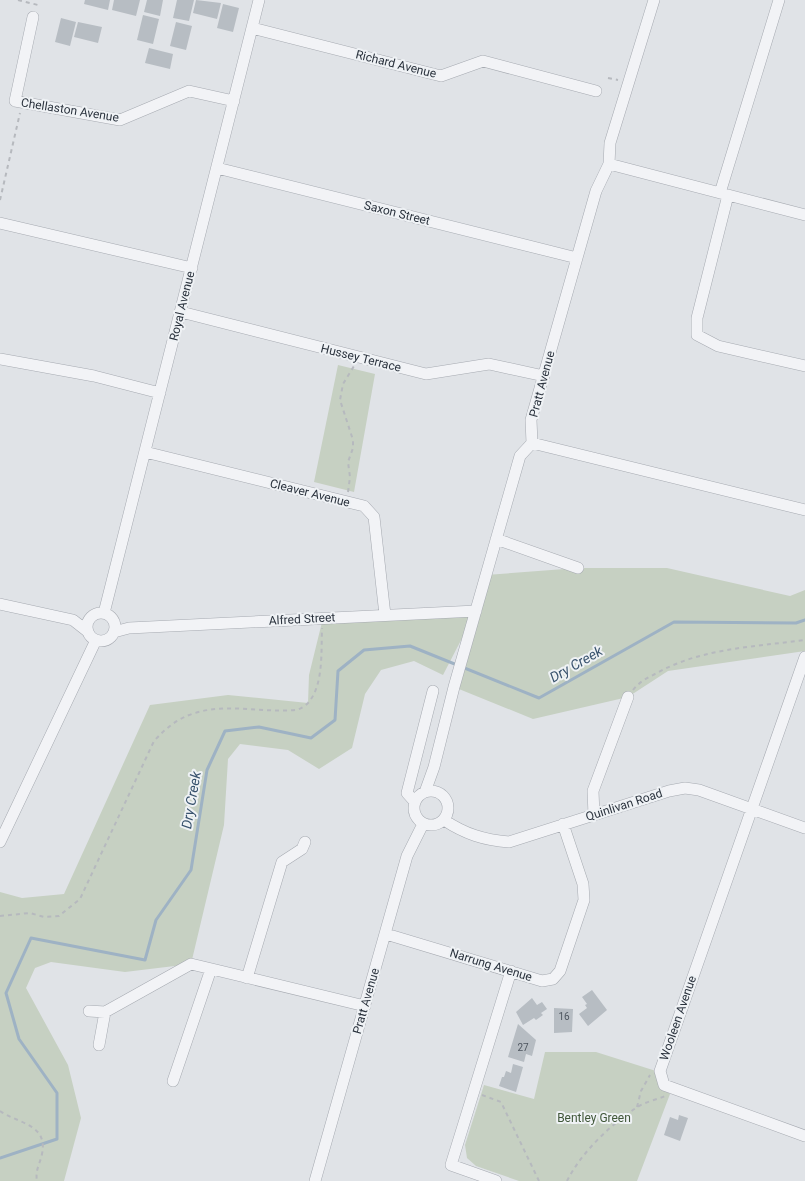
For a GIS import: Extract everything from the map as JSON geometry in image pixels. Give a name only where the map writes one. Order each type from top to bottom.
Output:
[{"type":"street","name":"Royal Avenue","points":[[104,613],[259,0]]},
{"type":"street","name":"Pratt Avenue","points":[[532,443],[531,420],[596,191],[609,164],[610,144],[654,0]]},
{"type":"street","points":[[779,0],[724,194],[697,318],[697,335],[718,346],[805,366]]},
{"type":"street","name":"Chellaston Avenue","points":[[33,17],[15,101],[120,120],[189,91],[234,101]]},
{"type":"street","name":"Richard Avenue","points":[[252,28],[441,76],[483,61],[596,91]]},
{"type":"street","points":[[609,164],[805,215]]},
{"type":"street","name":"Saxon Street","points":[[217,168],[577,258]]},
{"type":"street","points":[[0,223],[192,268]]},
{"type":"street","name":"Hussey Terrace","points":[[180,312],[426,374],[489,364],[544,376]]},
{"type":"street","points":[[0,359],[94,376],[160,393]]},
{"type":"street","points":[[431,792],[434,767],[454,687],[520,456],[532,443],[805,510]]},
{"type":"street","name":"Cleaver Avenue","points":[[145,452],[364,506],[374,517],[385,615]]},
{"type":"street","points":[[496,539],[578,568]]},
{"type":"street","points":[[0,604],[73,620],[97,613],[104,613],[114,627],[107,639],[92,636],[73,620]]},
{"type":"street","name":"Alfred Street","points":[[114,627],[129,628],[476,611]]},
{"type":"street","points":[[0,842],[3,829],[92,636],[87,624],[91,616]]},
{"type":"street","points":[[751,809],[805,657]]},
{"type":"street","points":[[431,792],[447,800],[449,808],[444,820],[432,826],[423,824],[415,814],[415,802],[407,793],[433,691]]},
{"type":"street","points":[[594,815],[593,791],[628,697]]},
{"type":"street","name":"Quinlivan Road","points":[[444,820],[462,832],[490,840],[509,842],[669,791],[685,788],[699,790],[805,828]]},
{"type":"street","points":[[415,802],[431,792]]},
{"type":"street","name":"Wooleen Avenue","points":[[751,809],[660,1071],[664,1085],[805,1136]]},
{"type":"street","name":"Pratt Avenue","points":[[315,1181],[407,856],[423,824]]},
{"type":"street","name":"Narrung Avenue","points":[[386,934],[542,980],[553,979],[560,971],[584,900],[583,884],[563,824]]},
{"type":"street","points":[[247,978],[282,862],[302,849],[304,842]]},
{"type":"street","points":[[89,1011],[105,1012],[190,964],[365,1006]]},
{"type":"street","points":[[173,1081],[211,969]]},
{"type":"street","points":[[496,1181],[451,1165],[510,971]]},
{"type":"street","points":[[99,1045],[105,1012]]},
{"type":"path","points":[[18,0],[38,5]]},
{"type":"path","points":[[608,78],[620,80]]},
{"type":"path","points":[[0,200],[22,103]]},
{"type":"path","points":[[346,502],[350,477],[348,462],[353,448],[353,440],[341,408],[341,394],[357,357]]},
{"type":"path","points":[[0,916],[30,913],[44,917],[59,916],[80,898],[154,741],[165,729],[180,719],[196,712],[223,709],[297,710],[308,703],[319,677],[323,618]]},
{"type":"path","points":[[628,697],[637,684],[668,666],[704,653],[805,640]]},
{"type":"path","points":[[637,1107],[640,1091],[650,1074],[652,1080]]},
{"type":"path","points":[[567,1181],[583,1157],[637,1107],[668,1095],[662,1090]]},
{"type":"path","points":[[474,1092],[501,1102],[539,1181]]},
{"type":"path","points":[[0,1111],[27,1123],[39,1132],[42,1140],[41,1158],[36,1172],[37,1181]]},
{"type":"green space","points":[[338,365],[375,374],[354,492],[314,482]]},
{"type":"green space","points":[[578,568],[667,568],[790,596],[805,590],[805,651],[668,671],[628,697],[533,719],[454,687],[474,615],[443,675],[414,661],[381,670],[365,694],[352,748],[319,769],[288,750],[240,744],[228,759],[224,825],[191,964],[125,972],[51,962],[35,968],[26,988],[68,1065],[81,1118],[64,1181],[0,1181],[0,892],[22,898],[64,894],[150,705],[228,695],[308,703],[309,675],[323,618],[475,611],[486,575]]},
{"type":"green space","name":"Bentley Green","points":[[545,1052],[596,1052],[656,1071],[662,1087],[670,1094],[637,1181],[519,1181],[476,1166],[467,1158],[465,1145],[484,1085],[534,1099]]},
{"type":"building","points":[[85,0],[110,0],[108,10],[84,4]]},
{"type":"building","points":[[114,0],[140,0],[136,16],[112,10]]},
{"type":"building","points":[[147,0],[163,0],[160,16],[144,12]]},
{"type":"building","points":[[177,0],[194,0],[189,21],[173,18]]},
{"type":"building","points":[[196,0],[221,3],[217,19],[193,13]]},
{"type":"building","points":[[223,4],[239,8],[233,32],[217,28]]},
{"type":"building","points":[[143,15],[159,19],[153,44],[137,40]]},
{"type":"building","points":[[61,18],[76,22],[70,46],[55,42]]},
{"type":"building","points":[[78,22],[102,27],[98,43],[74,37]]},
{"type":"building","points":[[176,22],[192,26],[186,50],[170,46]]},
{"type":"building","points":[[149,48],[173,54],[170,69],[145,63]]},
{"type":"building","points":[[592,990],[607,1010],[588,1026],[579,1014],[587,1008],[585,1005],[587,1004],[582,997]]},
{"type":"building","points":[[532,998],[537,1005],[542,1002],[547,1009],[536,1020],[534,1018],[523,1025],[516,1012]]},
{"type":"building","points":[[554,1008],[573,1009],[572,1032],[554,1033]]},
{"type":"building","points":[[518,1024],[536,1040],[532,1056],[526,1054],[524,1062],[508,1057]]},
{"type":"building","points":[[513,1064],[523,1067],[516,1092],[499,1086],[506,1071],[511,1073]]},
{"type":"building","points":[[679,1115],[688,1118],[680,1141],[664,1135],[670,1117],[678,1120]]},
{"type":"waterway","name":"Dry Creek","points":[[0,1158],[57,1139],[57,1093],[19,1039],[6,993],[31,938],[145,960],[156,920],[191,870],[207,770],[225,731],[259,727],[311,738],[335,720],[338,671],[364,650],[410,646],[539,698],[674,622],[796,623],[805,620]]}]
